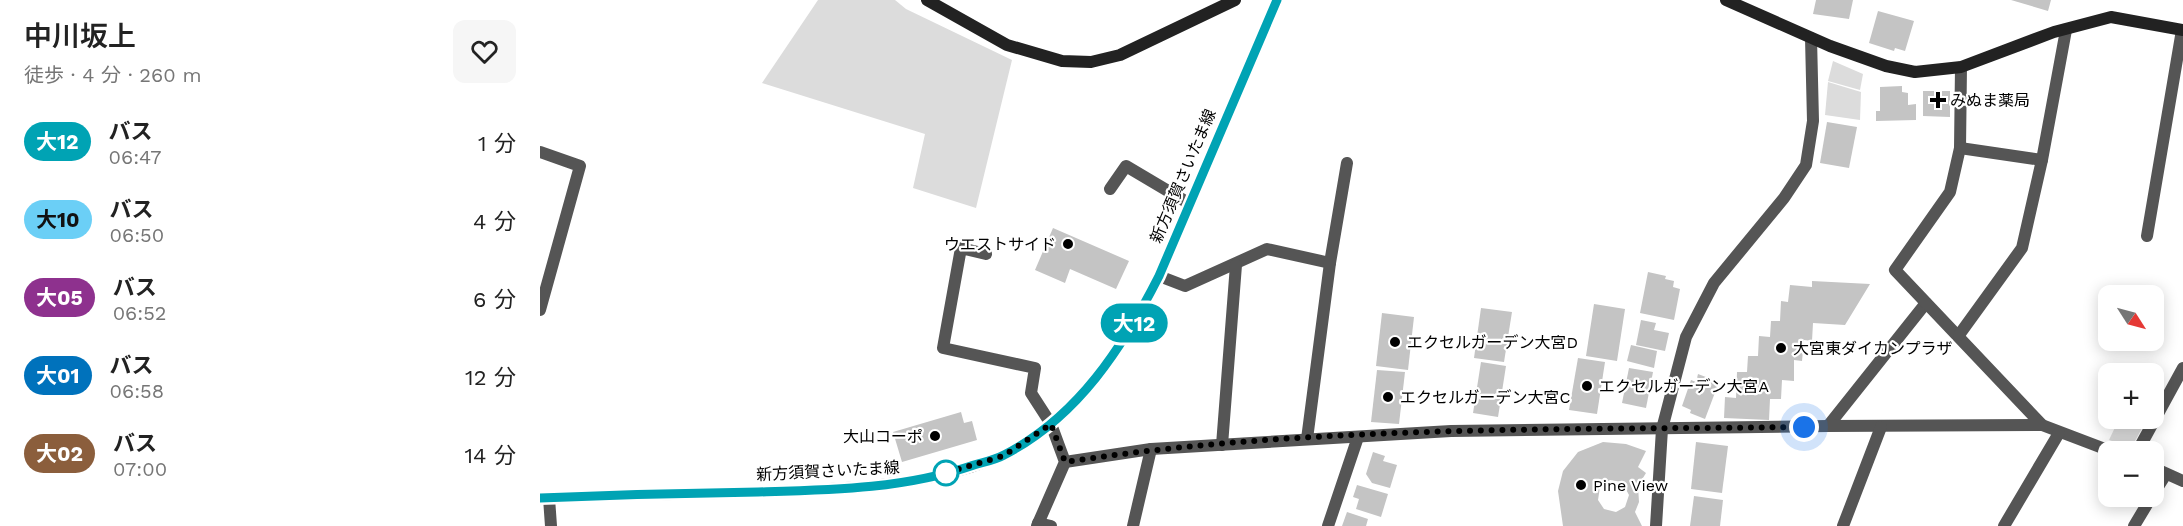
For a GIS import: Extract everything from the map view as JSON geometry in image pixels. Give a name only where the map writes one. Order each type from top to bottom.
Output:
[{"type":"main road","points":[[927,0],[1007,45],[1062,61],[1081,62],[1120,55],[1234,0]]},
{"type":"main road","name":"新方須賀さいたま線","points":[[545,498],[843,489],[906,483],[1003,456],[1051,424],[1090,385],[1121,345],[1159,276],[1277,0]]},
{"type":"main road","points":[[1726,0],[1812,38],[1886,66],[1915,72],[1961,67],[2066,30],[2111,17],[2183,30]]},
{"type":"street","points":[[1959,335],[2022,248],[2042,160],[2066,30]]},
{"type":"street","points":[[2147,236],[2183,30]]},
{"type":"street","points":[[1656,526],[1662,429],[1686,337],[1714,283],[1784,198],[1806,165],[1813,121],[1812,38]]},
{"type":"street","points":[[1961,67],[1960,148],[1950,192],[1895,270],[2042,425],[2098,447]]},
{"type":"street","points":[[1960,148],[2042,160]]},
{"type":"street","points":[[540,152],[580,166],[540,310]]},
{"type":"street","points":[[1307,439],[1330,263],[1347,163]]},
{"type":"street","points":[[1110,189],[1126,166],[1190,204]]},
{"type":"street","points":[[986,254],[961,248],[943,348],[1035,368],[1031,393],[1051,424],[1065,462],[1037,524],[1051,526]]},
{"type":"street","points":[[1159,276],[1185,286],[1236,265],[1267,249],[1330,263]]},
{"type":"street","points":[[1222,446],[1236,265]]},
{"type":"street","points":[[1828,426],[1926,303]]},
{"type":"street","points":[[2143,441],[2183,368]]},
{"type":"street","points":[[1065,462],[1151,449],[1451,431],[2042,425]]},
{"type":"street","points":[[1844,526],[1881,427]]},
{"type":"street","points":[[2004,526],[2059,433]]},
{"type":"street","points":[[1328,526],[1358,436]]},
{"type":"street","points":[[1133,526],[1151,449]]},
{"type":"street","points":[[2164,477],[2166,474],[2182,478]]},
{"type":"street","points":[[545,498],[551,526]]},
{"type":"street","points":[[2134,526],[2146,507]]},
{"type":"shaded area","points":[[818,0],[895,0],[906,9],[1012,60],[976,208],[913,188],[925,134],[762,83]]},
{"type":"shaded area","points":[[1833,61],[1863,74],[1860,90],[1828,81]]},
{"type":"shaded area","points":[[1828,82],[1861,92],[1860,120],[1825,115]]},
{"type":"shaded area","points":[[2114,429],[2142,429],[2135,441],[2109,440]]},
{"type":"building","points":[[1816,0],[1853,0],[1849,19],[1813,14]]},
{"type":"building","points":[[2011,0],[2051,0],[2048,11]]},
{"type":"building","points":[[1878,11],[1914,21],[1905,51],[1895,48],[1894,51],[1869,43]]},
{"type":"building","points":[[1902,86],[1902,92],[1908,93],[1908,105],[1916,104],[1916,120],[1876,121],[1876,111],[1880,111],[1880,87]]},
{"type":"building","points":[[1923,91],[1950,91],[1950,117],[1923,116]]},
{"type":"building","points":[[1827,122],[1857,127],[1849,168],[1820,163]]},
{"type":"building","name":"ウエストサイド","points":[[1053,228],[1129,261],[1116,289],[1070,269],[1065,283],[1035,270]]},
{"type":"building","points":[[1648,272],[1666,276],[1665,279],[1674,281],[1673,287],[1680,289],[1674,320],[1640,313]]},
{"type":"building","name":"大宮東ダイカンプラザ","points":[[1812,281],[1870,284],[1845,325],[1813,323],[1812,341],[1804,340],[1802,361],[1794,360],[1794,381],[1782,380],[1781,399],[1770,399],[1769,420],[1724,418],[1725,397],[1736,398],[1737,372],[1747,372],[1748,356],[1758,356],[1759,336],[1770,337],[1771,321],[1780,321],[1781,301],[1788,302],[1790,285],[1812,287]]},
{"type":"building","points":[[1594,304],[1625,309],[1617,361],[1586,356]]},
{"type":"building","points":[[1481,308],[1512,312],[1504,362],[1474,358]]},
{"type":"building","name":"エクセルガーデン大宮D","points":[[1382,313],[1414,317],[1408,370],[1376,366]]},
{"type":"building","points":[[1641,320],[1656,323],[1654,330],[1669,333],[1665,351],[1636,345]]},
{"type":"building","points":[[1631,345],[1657,351],[1654,368],[1627,361]]},
{"type":"building","name":"エクセルガーデン大宮A","points":[[1578,358],[1605,362],[1597,414],[1569,410]]},
{"type":"building","points":[[1481,362],[1506,366],[1498,417],[1473,413]]},
{"type":"building","points":[[1629,368],[1653,372],[1646,408],[1622,403]]},
{"type":"building","name":"エクセルガーデン大宮C","points":[[1377,370],[1405,372],[1399,424],[1371,422]]},
{"type":"building","points":[[1698,374],[1719,382],[1705,419],[1690,413],[1691,410],[1682,406],[1691,380],[1696,382]]},
{"type":"building","name":"大山コーポ","points":[[961,412],[964,423],[972,421],[977,440],[902,462],[893,432]]},
{"type":"building","name":"Pine View","points":[[1603,442],[1626,444],[1646,451],[1638,467],[1646,473],[1638,486],[1639,502],[1635,512],[1642,526],[1563,526],[1558,491],[1563,471],[1578,452]],"holes":[[[1610,480],[1622,482],[1629,495],[1625,507],[1616,512],[1604,509],[1598,500],[1600,487]]]},
{"type":"building","points":[[1696,442],[1728,446],[1722,493],[1691,489]]},
{"type":"building","points":[[1373,452],[1385,456],[1383,461],[1397,465],[1390,488],[1372,483],[1366,474]]},
{"type":"building","points":[[1357,485],[1388,494],[1381,517],[1356,509],[1359,499],[1353,497]]},
{"type":"building","points":[[1694,496],[1723,500],[1720,526],[1690,526]]},
{"type":"building","points":[[1347,512],[1368,519],[1366,526],[1342,526]]},
{"type":"bus line","name":"大12","points":[[540,498],[843,489],[906,483],[960,470],[1003,456],[1034,437],[1074,403],[1098,376],[1121,345],[1141,312],[1159,276],[1277,0]]},
{"type":"place","name":"みぬま薬局","points":[[1938,100]]},
{"type":"place","name":"ウエストサイド","points":[[1068,244]]},
{"type":"place","name":"エクセルガーデン大宮D","points":[[1395,342]]},
{"type":"place","name":"大宮東ダイカンプラザ","points":[[1781,348]]},
{"type":"place","name":"エクセルガーデン大宮A","points":[[1587,386]]},
{"type":"place","name":"エクセルガーデン大宮C","points":[[1388,397]]},
{"type":"place","name":"大山コーポ","points":[[935,436]]},
{"type":"place","name":"Pine View","points":[[1581,485]]},
{"type":"route","points":[[946,473],[942,474],[1003,456],[1051,424],[1065,462],[1151,449],[1451,431],[1804,427]]}]
